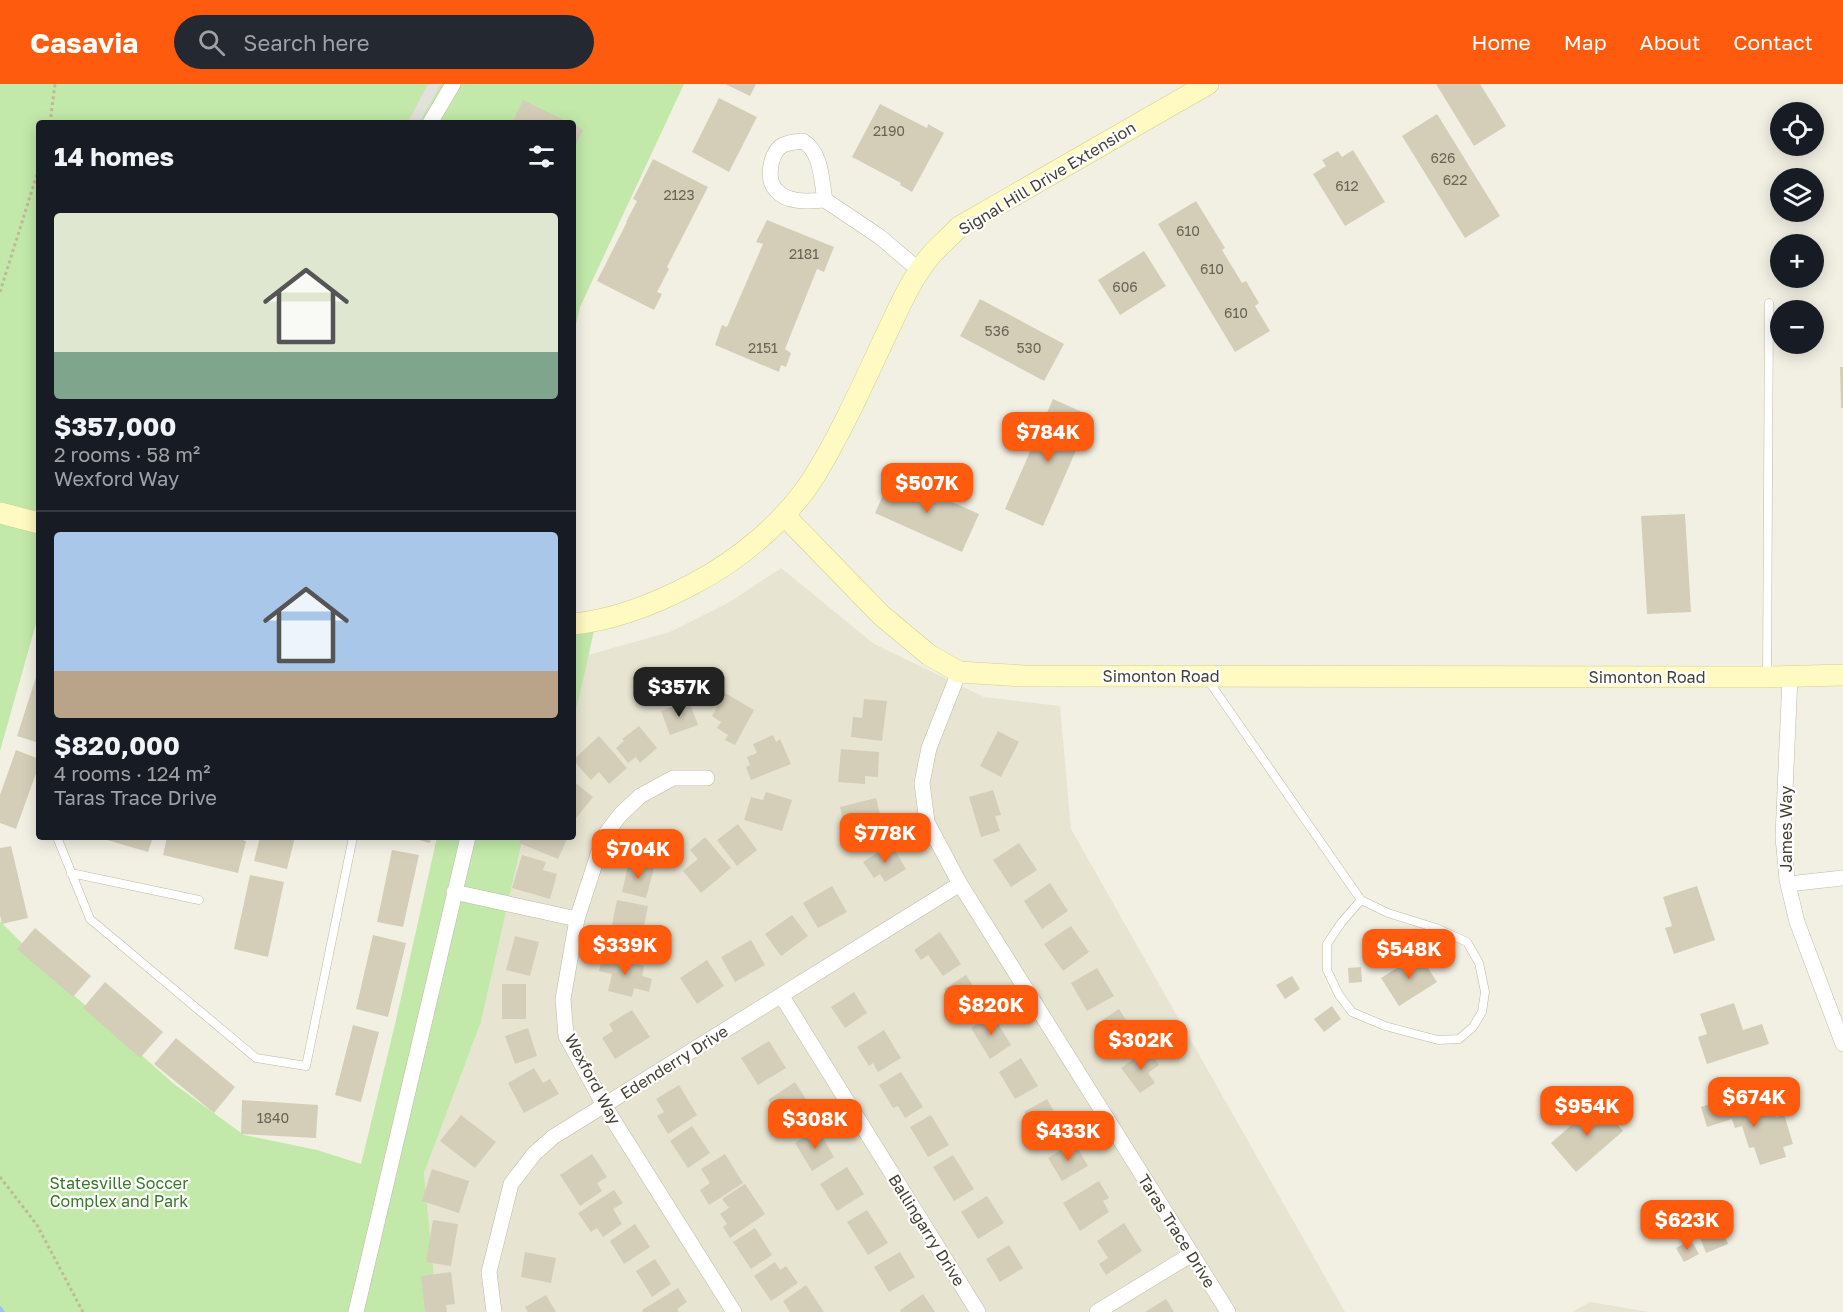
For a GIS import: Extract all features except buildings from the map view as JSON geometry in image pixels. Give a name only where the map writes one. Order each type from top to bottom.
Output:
[{"type":"street","points":[[432,120],[453,84]]},
{"type":"street","name":"Signal Hill Drive Extension","points":[[784,515],[813,478],[840,430],[904,297],[928,259],[959,227],[1208,84]]},
{"type":"street","points":[[825,200],[816,155],[810,146],[802,141],[781,146],[772,157],[770,179],[776,190],[788,198],[804,202],[825,200],[880,237],[920,272]]},
{"type":"street","points":[[0,513],[36,522]]},
{"type":"street","points":[[576,624],[596,622],[659,602],[718,571],[784,515]]},
{"type":"street","name":"Simonton Road","points":[[784,515],[881,615],[928,655],[959,672],[1024,676],[1790,677],[1843,675]]},
{"type":"street","name":"Taras Trace Drive","points":[[959,672],[929,748],[922,783],[927,822],[960,884],[1228,1312]]},
{"type":"street","name":"James Way","points":[[1790,677],[1783,837],[1788,884],[1797,922],[1843,1044]]},
{"type":"street","name":"Wexford Way","points":[[706,778],[673,778],[640,796],[620,815],[604,836],[577,919],[563,999],[566,1036],[604,1107],[734,1312]]},
{"type":"street","points":[[356,1312],[467,840]]},
{"type":"street","points":[[1788,884],[1843,878]]},
{"type":"street","name":"Edenderry Drive","points":[[494,1312],[489,1272],[511,1184],[534,1154],[553,1137],[960,884]]},
{"type":"street","points":[[454,892],[577,919]]},
{"type":"street","name":"Ballingarry Drive","points":[[781,995],[978,1312]]},
{"type":"street","points":[[1097,1312],[1192,1254]]},
{"type":"lane","points":[[1767,677],[1769,303]]},
{"type":"lane","points":[[1205,676],[1361,900],[1388,913],[1436,928],[1467,942],[1479,963],[1485,992],[1482,1012],[1473,1027],[1459,1039],[1438,1040],[1385,1026],[1352,1012],[1339,995],[1327,970],[1327,944],[1361,900]]},
{"type":"lane","points":[[58,840],[90,919],[256,1058],[306,1066],[352,840]]},
{"type":"lane","points":[[71,873],[199,900]]},
{"type":"path","points":[[50,120],[55,84]]},
{"type":"path","points":[[0,292],[36,178]]},
{"type":"path","points":[[0,1177],[37,1226],[83,1312]]},
{"type":"shaded area","points":[[428,84],[441,84],[421,120],[409,120]]},
{"type":"shaded area","points":[[781,568],[874,644],[984,697],[1060,706],[1071,829],[1345,1312],[443,1312],[436,1297],[424,1173],[481,1022],[522,840],[576,840],[576,709],[588,655],[670,632],[728,603]]},
{"type":"shaded area","points":[[1591,1302],[1649,1312],[1572,1312]]},
{"type":"green space","points":[[0,84],[684,84],[580,307],[576,325],[576,120],[36,120],[36,624],[0,751]]},
{"type":"green space","points":[[576,622],[596,622],[576,709]]},
{"type":"green space","name":"Statesville Soccer Complex and Park","points":[[436,840],[522,840],[481,1022],[424,1173],[436,1297],[443,1312],[0,1312],[0,921],[68,990],[174,1084],[244,1135],[317,1150],[361,1164]]}]
